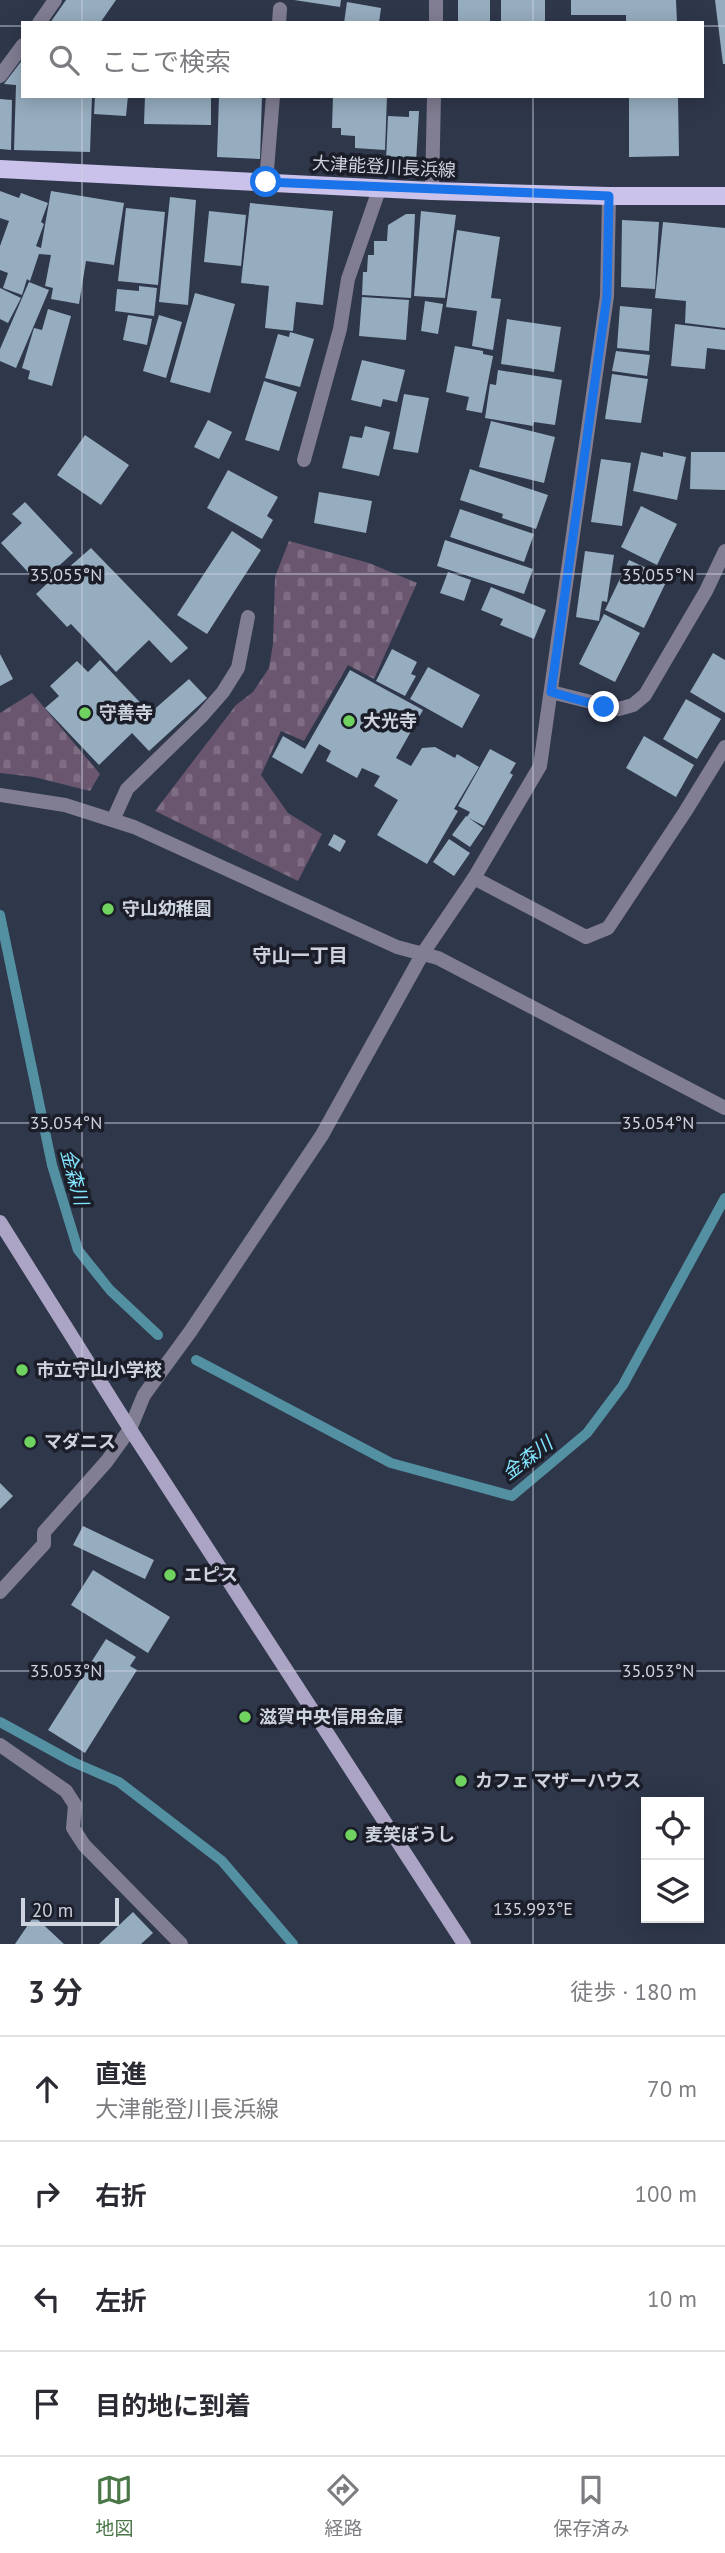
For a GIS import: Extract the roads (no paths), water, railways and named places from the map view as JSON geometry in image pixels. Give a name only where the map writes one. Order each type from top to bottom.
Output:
[{"type":"main road","name":"大津能登川長浜線","points":[[0,169],[432,191],[725,196]]},
{"type":"street","points":[[39,21],[55,0]]},
{"type":"street","points":[[436,0],[436,21]]},
{"type":"street","points":[[0,76],[21,48]]},
{"type":"street","points":[[266,182],[273,98]]},
{"type":"street","points":[[432,191],[434,98]]},
{"type":"street","points":[[304,460],[340,329],[348,279],[380,187]]},
{"type":"street","points":[[0,1592],[44,1544],[44,1532],[107,1461],[130,1429],[144,1395],[190,1332],[322,1135],[423,953],[474,878],[540,766],[607,296],[609,196]]},
{"type":"street","points":[[551,692],[619,709],[633,705],[645,695],[706,591],[725,551]]},
{"type":"street","points":[[113,820],[127,789],[223,692],[238,668],[248,617]]},
{"type":"street","points":[[474,878],[586,937],[608,928],[725,747]]},
{"type":"street","points":[[0,795],[65,805],[134,827],[397,947],[423,953],[450,964],[725,1108]]},
{"type":"street","points":[[0,1222],[130,1429],[464,1944]]},
{"type":"street","points":[[0,1745],[66,1791],[75,1805],[73,1828],[84,1845],[181,1944]]},
{"type":"waterway","name":"金森川","points":[[0,915],[52,1165],[78,1250],[110,1290],[158,1335]]},
{"type":"waterway","name":"金森川","points":[[196,1360],[391,1463],[512,1496],[587,1433],[623,1385],[725,1198]]},
{"type":"waterway","points":[[0,1722],[73,1762],[119,1782],[222,1861],[293,1944]]},
{"type":"place","name":"守善寺","points":[[85,713]]},
{"type":"place","name":"大光寺","points":[[349,721]]},
{"type":"place","name":"守山幼稚園","points":[[108,909]]},
{"type":"place","name":"市立守山小学校","points":[[22,1370]]},
{"type":"place","name":"マダニス","points":[[30,1442]]},
{"type":"place","name":"エピス","points":[[170,1575]]},
{"type":"place","name":"滋賀中央信用金庫","points":[[245,1717]]},
{"type":"place","name":"カフェ マザーハウス","points":[[461,1781]]},
{"type":"place","name":"麦笑ぼうし","points":[[351,1835]]},
{"type":"district","name":"守山一丁目","points":[[300,955]]}]
